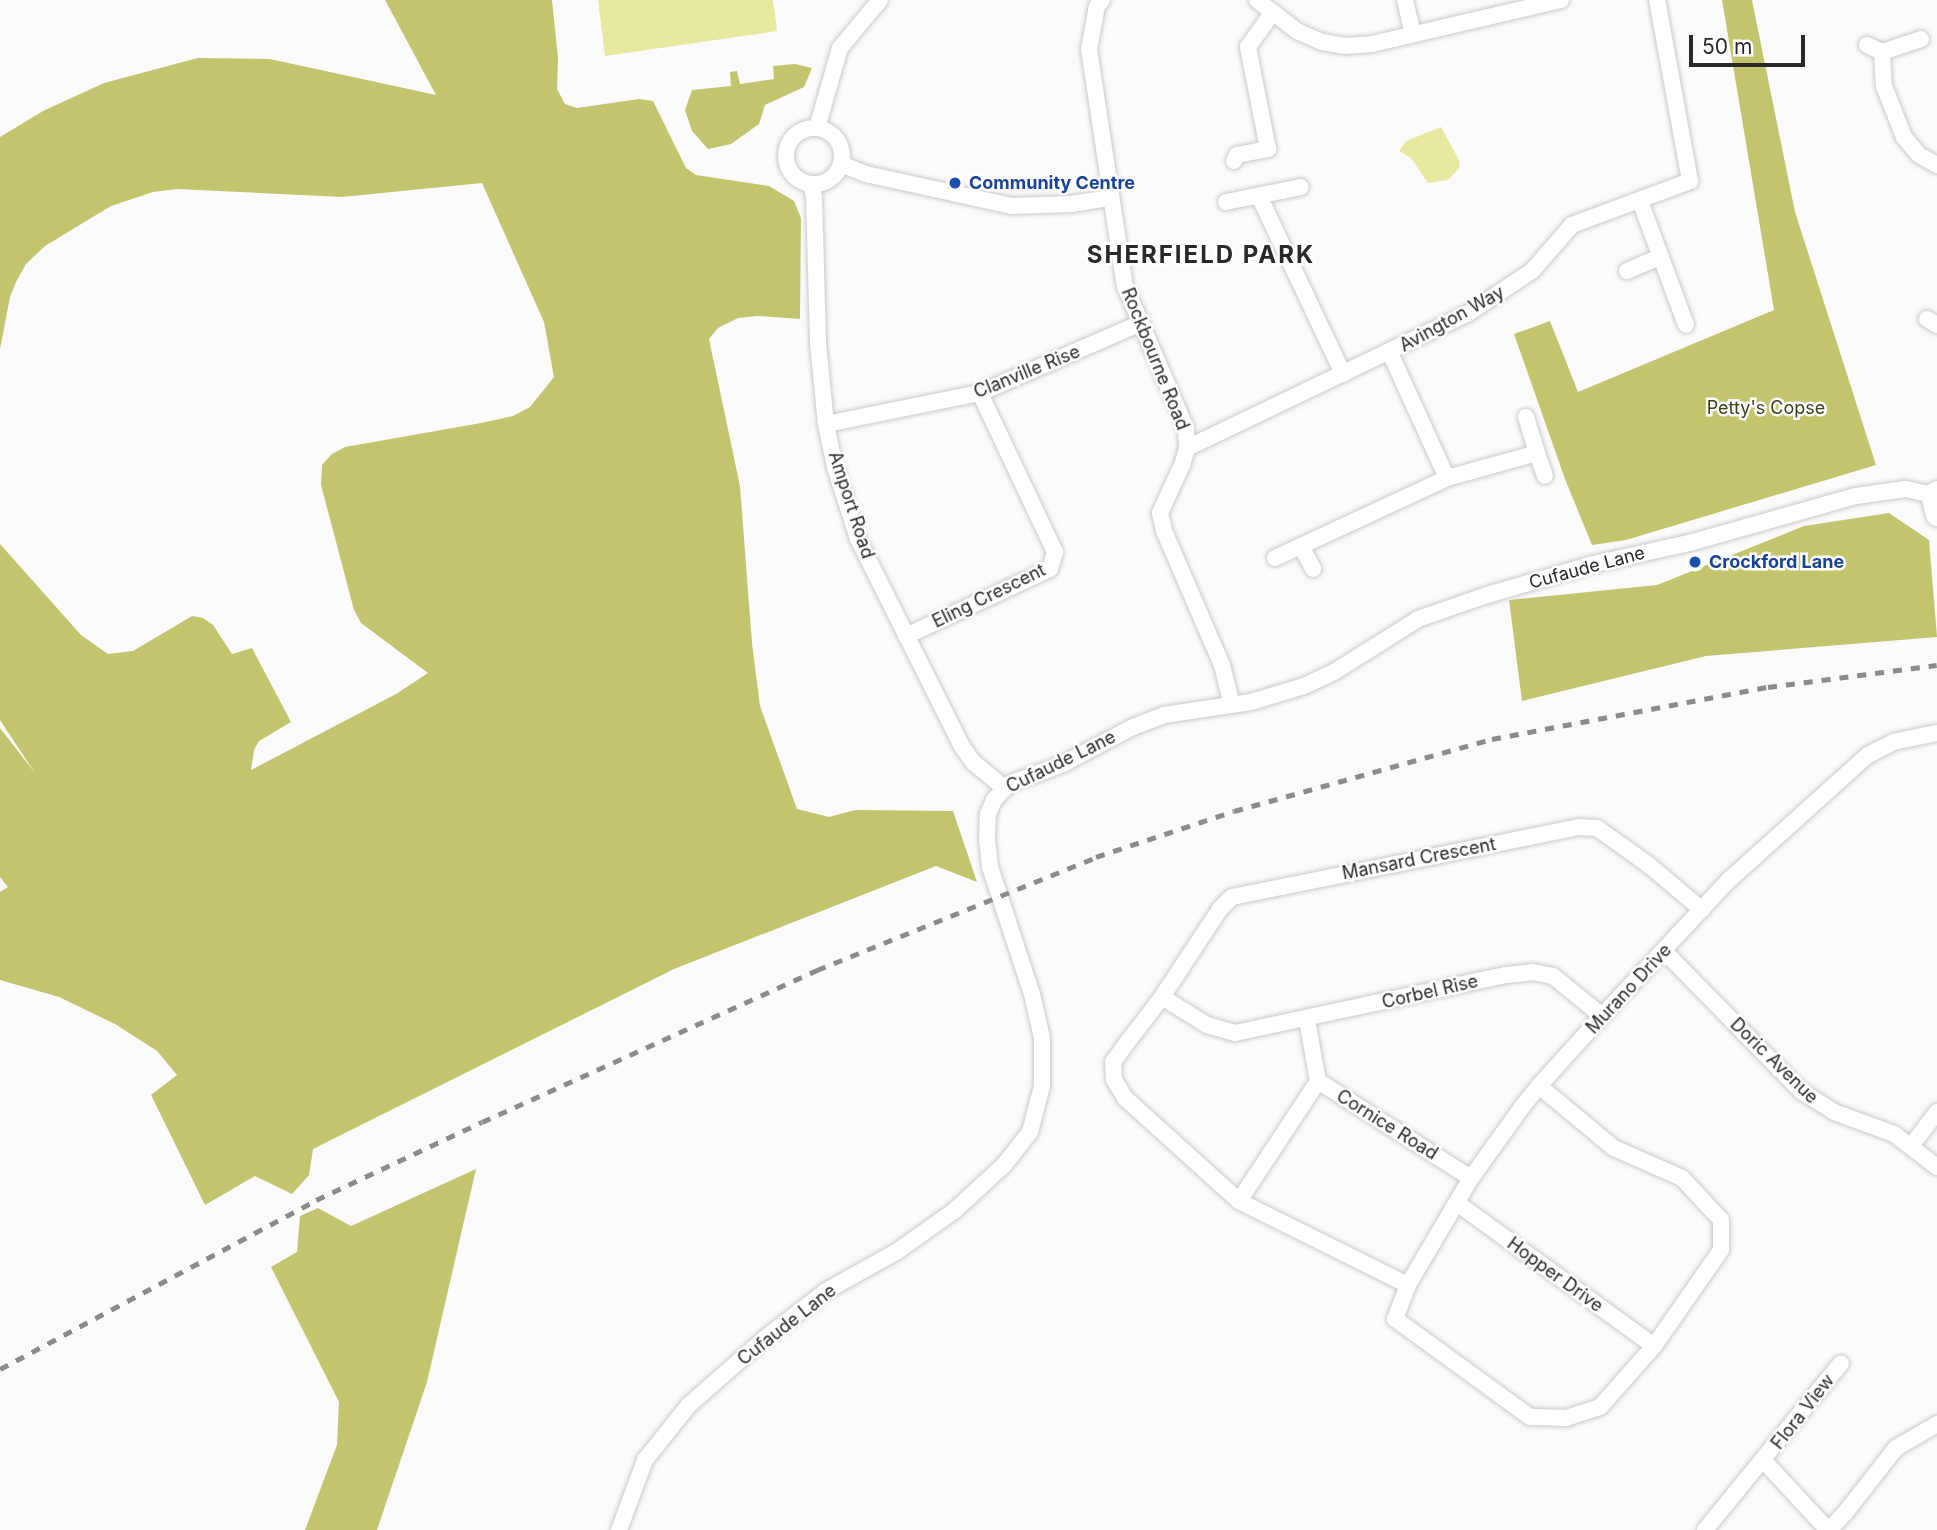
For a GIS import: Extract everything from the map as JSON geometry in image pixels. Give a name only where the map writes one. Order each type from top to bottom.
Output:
[{"type":"street","points":[[817,128],[840,48],[880,0]]},
{"type":"street","name":"Rockbourne Road","points":[[1102,0],[1097,6],[1088,49],[1109,198],[1125,286],[1186,428],[1186,448],[1160,513],[1164,531],[1222,665],[1232,705]]},
{"type":"street","points":[[1257,0],[1297,31],[1345,46],[1372,44],[1559,0]]},
{"type":"street","points":[[1405,0],[1413,34]]},
{"type":"street","name":"Avington Way","points":[[1186,448],[1467,314],[1532,271],[1572,225],[1690,181],[1657,0]]},
{"type":"street","points":[[1234,162],[1237,155],[1268,149],[1248,47],[1273,12]]},
{"type":"street","points":[[1921,39],[1875,49],[1884,86],[1904,137],[1919,155],[1937,165]]},
{"type":"street","points":[[817,128],[836,139],[842,150],[841,164],[828,180],[811,184],[794,176],[788,165],[786,150],[796,134],[817,128]]},
{"type":"street","points":[[841,164],[866,174],[1011,206],[1071,204],[1109,198]]},
{"type":"street","name":"Amport Road","points":[[811,184],[814,197],[818,343],[826,424],[835,467],[858,539],[961,745],[973,762],[1004,788]]},
{"type":"street","points":[[1226,202],[1301,187]]},
{"type":"street","points":[[1259,196],[1343,374]]},
{"type":"street","points":[[1640,201],[1686,325]]},
{"type":"street","points":[[1627,271],[1660,257]]},
{"type":"street","name":"Clanville Rise","points":[[826,424],[980,393],[1140,323]]},
{"type":"street","points":[[1390,353],[1447,478]]},
{"type":"street","name":"Eling Crescent","points":[[906,636],[1050,569],[1055,552],[980,393]]},
{"type":"street","points":[[1526,416],[1545,477]]},
{"type":"street","points":[[1275,558],[1447,478],[1537,453]]},
{"type":"street","name":"Cufaude Lane","points":[[619,1530],[645,1461],[689,1405],[804,1308],[896,1252],[954,1211],[1004,1165],[1030,1132],[1042,1086],[1042,1038],[1032,994],[990,867],[987,840],[988,814],[1004,788],[1021,778],[1063,764],[1133,727],[1164,715],[1232,705],[1304,686],[1334,672],[1378,642],[1418,620],[1487,595],[1594,564],[1693,542],[1856,496],[1906,489],[1935,500]]},
{"type":"street","points":[[1301,546],[1313,569]]},
{"type":"street","name":"Murano Drive","points":[[1654,1346],[1600,1407],[1566,1418],[1530,1417],[1395,1319],[1408,1285],[1471,1178],[1539,1086],[1602,1016],[1730,880],[1868,755],[1892,742],[1937,733]]},
{"type":"street","name":"Mansard Crescent","points":[[1408,1285],[1239,1201],[1125,1098],[1114,1080],[1113,1062],[1162,997],[1220,909],[1232,897],[1578,827],[1597,828],[1650,866],[1702,910]]},
{"type":"street","name":"Doric Avenue","points":[[1664,951],[1801,1091],[1833,1112],[1875,1125],[1911,1146],[1937,1167]]},
{"type":"street","name":"Corbel Rise","points":[[1307,1020],[1506,975],[1533,972],[1553,976],[1602,1016]]},
{"type":"street","points":[[1162,997],[1207,1025],[1235,1033],[1307,1020],[1318,1081]]},
{"type":"street","name":"Cornice Road","points":[[1239,1201],[1318,1081],[1471,1178]]},
{"type":"street","points":[[1539,1086],[1614,1148],[1682,1178],[1721,1220],[1721,1250],[1654,1346]]},
{"type":"street","points":[[1911,1146],[1937,1112]]},
{"type":"street","name":"Hopper Drive","points":[[1457,1203],[1654,1346]]},
{"type":"street","name":"Flora View","points":[[1705,1530],[1764,1461],[1841,1363]]},
{"type":"street","points":[[1828,1530],[1896,1448],[1937,1424]]},
{"type":"street","name":"Flora View","points":[[1764,1461],[1828,1530]]},
{"type":"green space","points":[[385,0],[552,0],[558,58],[557,89],[565,104],[577,108],[639,99],[653,101],[686,168],[696,175],[769,186],[794,201],[801,218],[800,319],[757,316],[738,318],[718,328],[709,339],[740,486],[752,643],[760,706],[797,809],[829,817],[855,810],[953,811],[977,882],[936,866],[674,969],[313,1149],[309,1175],[292,1194],[255,1176],[205,1205],[151,1095],[177,1075],[157,1051],[115,1024],[59,997],[0,980],[0,892],[8,887],[0,877],[0,728],[35,773],[0,720],[0,544],[81,635],[108,654],[133,651],[192,616],[203,618],[213,625],[232,654],[252,648],[291,722],[259,741],[254,750],[251,770],[396,694],[428,673],[361,623],[354,610],[321,485],[322,465],[332,454],[345,447],[481,423],[513,416],[530,407],[554,377],[544,322],[482,183],[342,197],[177,189],[153,192],[111,206],[45,246],[26,264],[16,282],[10,297],[0,349],[0,137],[43,111],[104,83],[198,58],[270,59],[436,95]]},
{"type":"green space","points":[[598,0],[773,0],[777,31],[605,56]]},
{"type":"green space","name":"Petty's Copse","points":[[1722,0],[1752,0],[1795,212],[1876,465],[1626,540],[1592,545],[1565,479],[1514,334],[1550,321],[1578,392],[1774,310]]},
{"type":"green space","points":[[795,64],[812,68],[804,87],[765,105],[759,124],[731,144],[708,149],[692,131],[685,110],[692,90],[731,86],[730,72],[737,71],[740,84],[774,79],[773,66]]},
{"type":"green space","points":[[1441,127],[1460,162],[1459,168],[1448,180],[1428,183],[1411,158],[1399,151],[1406,141]]},
{"type":"green space","points":[[1889,513],[1929,540],[1937,637],[1706,656],[1522,701],[1509,600],[1657,585],[1804,526]]},
{"type":"green space","points":[[476,1169],[427,1382],[377,1530],[305,1530],[337,1445],[339,1402],[271,1267],[297,1252],[300,1216],[318,1208],[351,1226]]},
{"type":"railway","points":[[0,1369],[316,1200],[482,1122],[817,970],[1096,857],[1234,811],[1492,739],[1768,687],[1937,665]]},
{"type":"place","name":"Community Centre","points":[[955,183]]},
{"type":"place","name":"Crockford Lane","points":[[1695,562]]},
{"type":"district","name":"SHERFIELD PARK","points":[[1201,255]]}]
